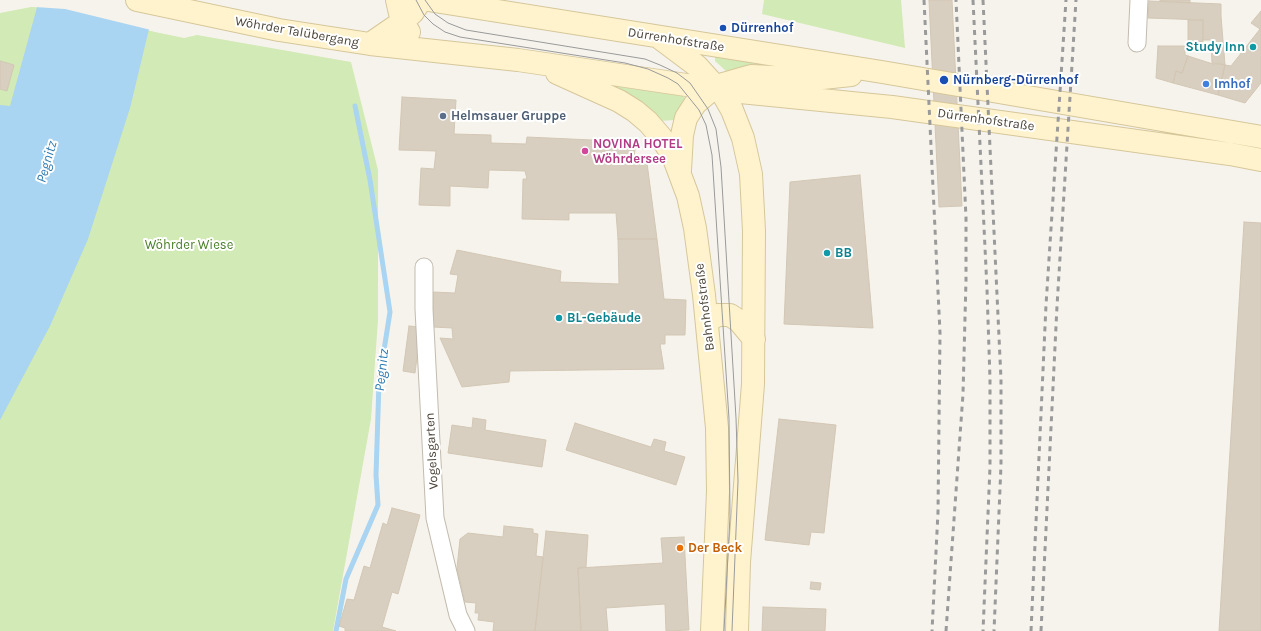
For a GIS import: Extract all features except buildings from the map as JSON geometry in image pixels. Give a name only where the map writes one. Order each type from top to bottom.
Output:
[{"type":"main road","name":"Wöhrder Talübergang","points":[[137,0],[279,30],[370,44],[435,51]]},
{"type":"main road","points":[[397,0],[402,22],[418,42],[435,51]]},
{"type":"main road","points":[[370,44],[402,22],[413,12],[421,0]]},
{"type":"main road","name":"Dürrenhofstraße","points":[[428,0],[882,72],[1261,137]]},
{"type":"main road","name":"Dürrenhofstraße","points":[[507,0],[542,18]]},
{"type":"main road","points":[[656,37],[697,66],[715,88],[738,123],[745,147],[751,178],[754,224],[752,420],[739,562],[737,631]]},
{"type":"main road","name":"Dürrenhofstraße","points":[[435,51],[536,63],[715,88],[892,107],[1230,154],[1261,160]]},
{"type":"main road","name":"Bahnhofstraße","points":[[536,63],[619,101],[635,111],[666,144],[680,171],[693,216],[715,395],[718,461],[712,631]]},
{"type":"main road","name":"Dürrenhofstraße","points":[[680,171],[682,135],[686,118],[695,104],[715,88],[751,76],[812,79],[882,72]]},
{"type":"main road","points":[[707,321],[718,315],[730,315],[739,321],[754,339]]},
{"type":"street","points":[[1137,43],[1139,0]]},
{"type":"street","name":"Vogelsgarten","points":[[424,267],[424,308],[436,518],[458,615],[466,631]]},
{"type":"green space","points":[[764,0],[901,0],[905,48],[762,14]]},
{"type":"green space","name":"Wöhrder Wiese","points":[[31,7],[57,8],[184,38],[197,35],[351,62],[378,170],[378,320],[371,419],[333,631],[0,631],[0,13]]},
{"type":"green space","points":[[715,56],[754,62],[754,65],[727,72],[715,61]]},
{"type":"green space","points":[[609,85],[683,96],[686,99],[675,120],[659,121]]},
{"type":"water","points":[[39,0],[156,0],[130,108],[88,239],[50,326],[0,420],[0,105],[10,106]]},
{"type":"pier","points":[[37,0],[158,0],[151,30],[65,9],[35,7]]},
{"type":"waterway","name":"Pegnitz","points":[[336,631],[346,579],[378,505],[376,475],[379,382],[390,312],[370,180],[355,106]]},
{"type":"tram line","points":[[416,0],[424,15],[433,24],[445,32],[460,37],[625,63],[648,69],[678,84],[699,110],[706,125],[712,155],[729,419],[730,517],[724,631]]},
{"type":"tram line","points":[[425,0],[435,14],[448,23],[466,30],[645,59],[677,73],[690,83],[708,109],[716,129],[721,167],[736,418],[738,481],[732,631]]},
{"type":"railway","points":[[924,0],[940,333],[938,512],[932,631]]},
{"type":"railway","points":[[946,631],[963,394],[966,280],[966,218],[956,0]]},
{"type":"railway","points":[[973,0],[990,379],[990,467],[983,631]]},
{"type":"railway","points":[[983,0],[1001,379],[1001,465],[994,631]]},
{"type":"railway","points":[[1031,631],[1046,305],[1066,0]]},
{"type":"railway","points":[[1041,631],[1057,306],[1076,0]]},
{"type":"place","name":"Dürrenhof","points":[[723,28]]},
{"type":"place","name":"Study Inn","points":[[1253,47]]},
{"type":"place","name":"Nürnberg-Dürrenhof","points":[[944,80]]},
{"type":"place","name":"Imhof","points":[[1206,84]]},
{"type":"place","name":"Helmsauer Gruppe","points":[[443,116]]},
{"type":"place","name":"NOVINA HOTEL Wöhrdersee","points":[[585,151]]},
{"type":"place","name":"BB","points":[[827,253]]},
{"type":"place","name":"BL-Gebäude","points":[[559,318]]},
{"type":"place","name":"Der Beck","points":[[680,548]]}]
